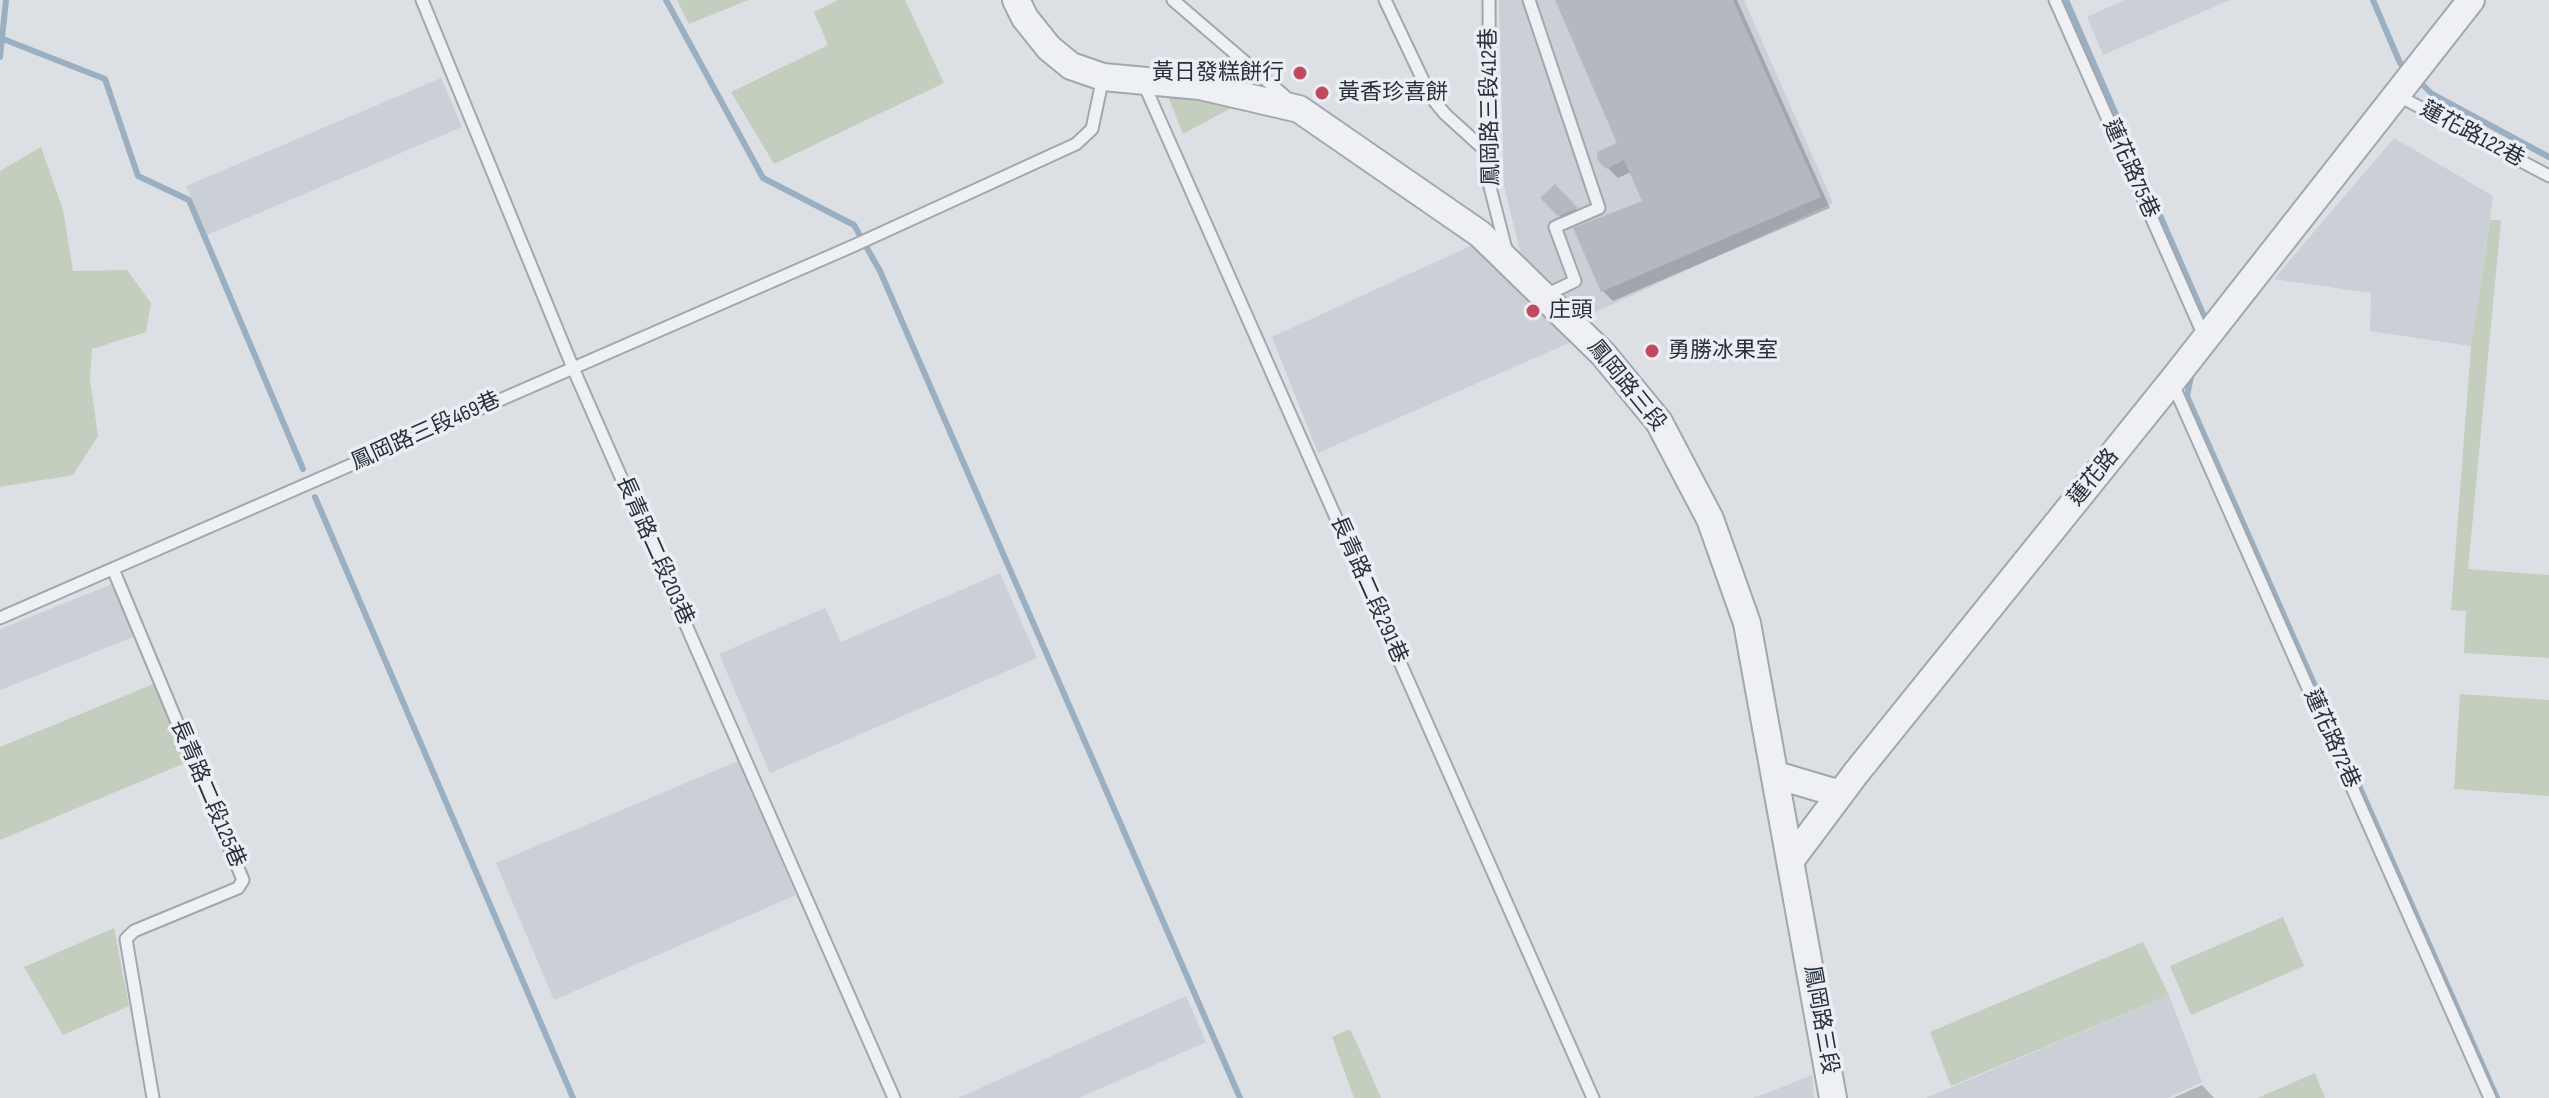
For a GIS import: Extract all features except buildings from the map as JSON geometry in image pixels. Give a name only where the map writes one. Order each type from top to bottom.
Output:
[{"type":"street","name":"鳳岡路三段","points":[[1016,0],[1025,18],[1049,48],[1071,66],[1103,77],[1200,86],[1299,109],[1480,234],[1603,354],[1659,422],[1710,519],[1747,623],[1833,1098]]},
{"type":"street","name":"蓮花路","points":[[1791,860],[1840,794],[2172,381],[2471,0]]},
{"type":"street","points":[[1776,775],[1840,794]]},
{"type":"lane","name":"長青路二段203巷","points":[[422,0],[573,368],[894,1098]]},
{"type":"lane","points":[[1173,0],[1299,109]]},
{"type":"lane","points":[[1385,0],[1431,97],[1488,153]]},
{"type":"lane","name":"鳳岡路三段412巷","points":[[1489,0],[1492,111],[1488,153],[1490,187],[1509,260]]},
{"type":"lane","points":[[1529,0],[1599,208],[1555,227],[1575,281],[1545,296]]},
{"type":"lane","name":"蓮花路75巷","points":[[2055,0],[2204,338]]},
{"type":"lane","name":"鳳岡路三段469巷","points":[[0,618],[853,246],[1076,144],[1092,129],[1103,77]]},
{"type":"lane","name":"長青路二段291巷","points":[[1143,82],[1593,1098]]},
{"type":"lane","name":"蓮花路122巷","points":[[2395,94],[2549,176]]},
{"type":"lane","name":"蓮花路72巷","points":[[2172,381],[2490,1098]]},
{"type":"lane","name":"長青路二段125巷","points":[[113,569],[243,880],[238,888],[134,931],[126,939],[153,1098]]},
{"type":"shaded area","points":[[1499,0],[1744,0],[1833,203],[1583,318],[1523,263],[1504,186]]},
{"type":"shaded area","points":[[2124,0],[2230,0],[2103,55],[2087,17]]},
{"type":"shaded area","points":[[441,78],[462,127],[207,235],[186,186]]},
{"type":"shaded area","points":[[2394,138],[2493,196],[2471,346],[2370,331],[2371,293],[2274,279]]},
{"type":"shaded area","points":[[1479,242],[1578,339],[1318,453],[1272,337]]},
{"type":"shaded area","points":[[1000,573],[1037,658],[770,773],[719,654],[825,608],[841,642]]},
{"type":"shaded area","points":[[117,582],[138,635],[0,690],[0,629]]},
{"type":"shaded area","points":[[738,761],[796,895],[554,1000],[496,863]]},
{"type":"shaded area","points":[[2169,995],[2202,1082],[2168,1098],[1926,1098]]},
{"type":"shaded area","points":[[1186,996],[1206,1042],[1079,1098],[958,1098]]},
{"type":"shaded area","points":[[1812,1075],[1814,1098],[1752,1098],[1770,1092]]},
{"type":"green space","points":[[677,0],[748,0],[689,24]]},
{"type":"green space","points":[[838,0],[905,0],[944,83],[774,164],[731,92],[828,45],[814,12]]},
{"type":"green space","points":[[1166,91],[1242,102],[1183,134]]},
{"type":"green space","points":[[41,147],[63,210],[73,271],[127,270],[151,303],[146,332],[92,349],[90,379],[98,436],[73,475],[0,487],[0,171]]},
{"type":"green space","points":[[2490,220],[2501,220],[2468,569],[2549,575],[2549,658],[2464,653],[2466,611],[2451,610],[2471,346]]},
{"type":"green space","points":[[156,683],[185,763],[0,840],[0,747]]},
{"type":"green space","points":[[2460,694],[2549,700],[2549,796],[2454,789]]},
{"type":"green space","points":[[2283,917],[2304,966],[2191,1015],[2170,966]]},
{"type":"green space","points":[[114,928],[129,1006],[63,1035],[24,967]]},
{"type":"green space","points":[[2143,942],[2169,995],[1951,1086],[1930,1032]]},
{"type":"green space","points":[[1350,1029],[1381,1098],[1354,1098],[1332,1037]]},
{"type":"green space","points":[[2315,1073],[2325,1098],[2257,1098]]},
{"type":"waterway","points":[[0,57],[6,0]]},
{"type":"waterway","points":[[666,0],[763,178],[854,225],[880,271],[1240,1098]]},
{"type":"waterway","points":[[2066,0],[2204,316]]},
{"type":"waterway","points":[[2373,0],[2400,63],[2407,70]]},
{"type":"waterway","points":[[3,39],[105,79],[138,176],[189,200],[303,469]]},
{"type":"waterway","points":[[2418,80],[2432,94],[2549,157]]},
{"type":"waterway","points":[[2192,372],[2187,396],[2497,1098]]},
{"type":"waterway","points":[[315,497],[573,1098]]},
{"type":"place","name":"黃日發糕餅行","points":[[1300,73]]},
{"type":"place","name":"黃香珍喜餅","points":[[1322,93]]},
{"type":"place","name":"庄頭","points":[[1533,311]]},
{"type":"place","name":"勇勝冰果室","points":[[1652,351]]}]
